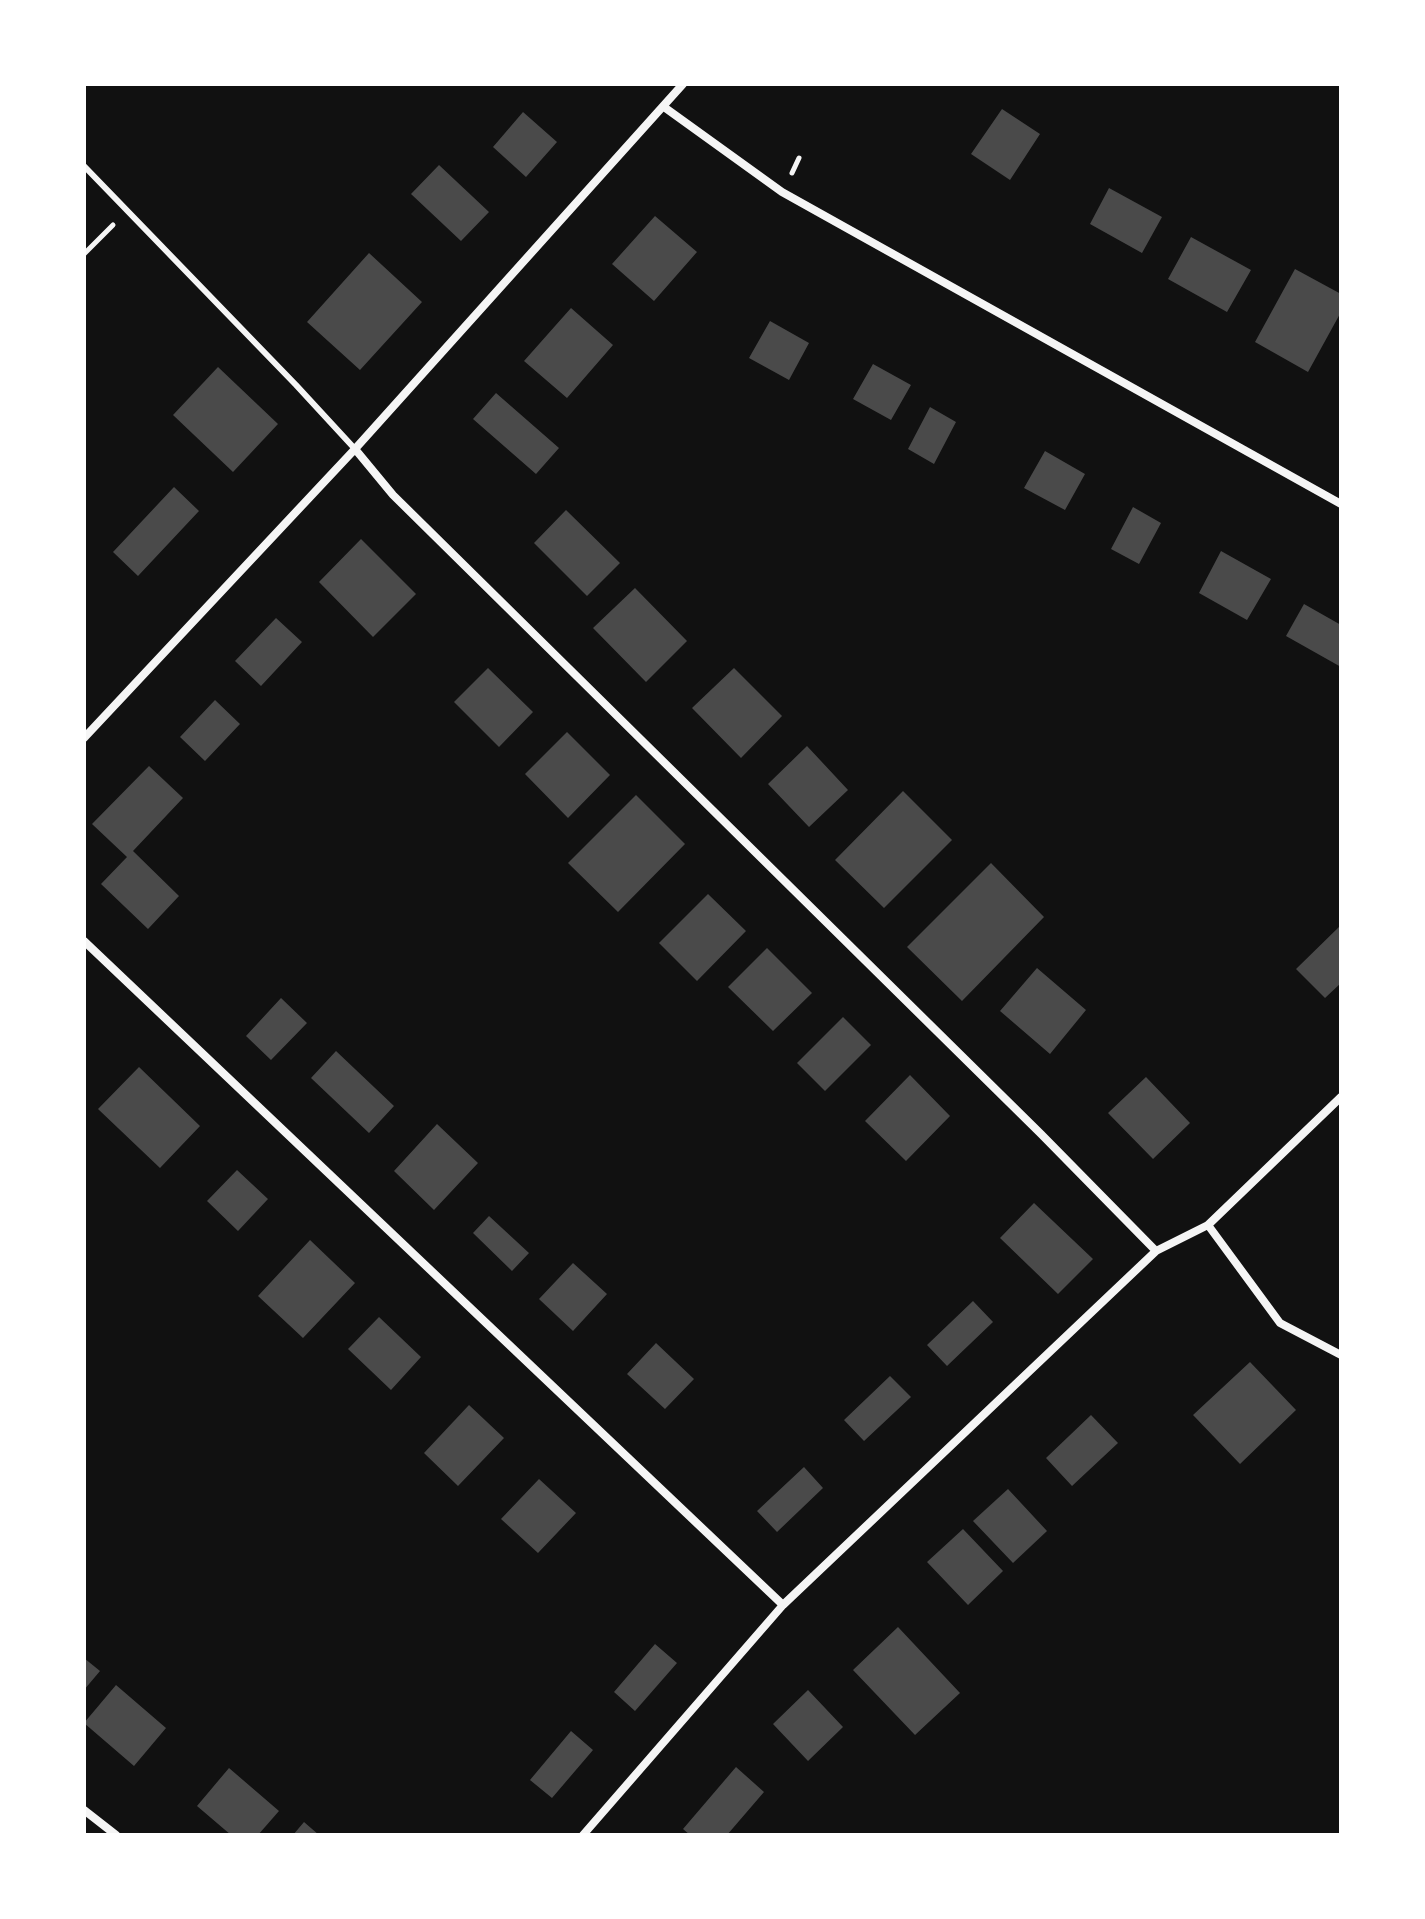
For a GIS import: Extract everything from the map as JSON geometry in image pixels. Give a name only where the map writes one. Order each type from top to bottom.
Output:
[{"type":"street","points":[[84,738],[355,449],[683,84]]},
{"type":"street","points":[[664,107],[782,192],[1341,504]]},
{"type":"street","points":[[355,449],[393,495],[1156,1251]]},
{"type":"street","points":[[84,941],[783,1605]]},
{"type":"street","points":[[583,1835],[783,1605],[1156,1251],[1208,1225],[1341,1097]]},
{"type":"street","points":[[1208,1225],[1280,1323],[1341,1355]]},
{"type":"street","points":[[84,1810],[116,1835]]},
{"type":"lane","points":[[84,166],[355,449]]},
{"type":"path","points":[[84,254],[128,210]]},
{"type":"building","points":[[1002,109],[1040,134],[1010,180],[971,154]]},
{"type":"building","points":[[523,112],[557,142],[526,177],[493,147]]},
{"type":"building","points":[[439,165],[489,212],[461,241],[411,194]]},
{"type":"building","points":[[1109,188],[1162,217],[1142,253],[1090,224]]},
{"type":"building","points":[[655,216],[697,252],[654,301],[612,264]]},
{"type":"building","points":[[1191,237],[1251,270],[1227,312],[1168,279]]},
{"type":"building","points":[[369,253],[422,302],[360,370],[307,322]]},
{"type":"building","points":[[1295,269],[1341,294],[1341,312],[1308,372],[1255,342]]},
{"type":"building","points":[[571,308],[613,345],[567,398],[524,361]]},
{"type":"building","points":[[770,321],[809,343],[789,380],[749,358]]},
{"type":"building","points":[[873,364],[911,385],[891,420],[853,399]]},
{"type":"building","points":[[218,367],[278,424],[233,472],[173,415]]},
{"type":"building","points":[[496,393],[559,448],[536,474],[473,419]]},
{"type":"building","points":[[930,407],[956,422],[934,464],[908,449]]},
{"type":"building","points":[[1045,451],[1085,474],[1065,510],[1024,488]]},
{"type":"building","points":[[174,487],[199,511],[138,576],[113,552]]},
{"type":"building","points":[[1133,507],[1161,523],[1139,564],[1111,549]]},
{"type":"building","points":[[566,510],[620,563],[587,596],[534,543]]},
{"type":"building","points":[[361,539],[416,594],[373,637],[319,582]]},
{"type":"building","points":[[1221,551],[1271,579],[1247,620],[1199,593]]},
{"type":"building","points":[[635,588],[687,641],[646,682],[593,628]]},
{"type":"building","points":[[1304,604],[1341,625],[1341,667],[1286,636]]},
{"type":"building","points":[[276,618],[302,642],[261,686],[235,661]]},
{"type":"building","points":[[488,668],[533,712],[499,747],[454,702]]},
{"type":"building","points":[[734,668],[782,716],[741,758],[692,708]]},
{"type":"building","points":[[215,700],[240,724],[205,761],[180,737]]},
{"type":"building","points":[[567,732],[610,775],[568,818],[525,774]]},
{"type":"building","points":[[807,746],[848,790],[809,827],[768,784]]},
{"type":"building","points":[[149,766],[183,798],[133,851],[179,896],[148,929],[101,884],[127,857],[92,824]]},
{"type":"building","points":[[903,791],[952,840],[884,908],[835,860]]},
{"type":"building","points":[[636,795],[685,844],[618,912],[568,863]]},
{"type":"building","points":[[991,863],[1044,917],[962,1001],[907,947]]},
{"type":"building","points":[[708,894],[746,931],[697,981],[659,943]]},
{"type":"building","points":[[1341,925],[1341,983],[1325,998],[1296,969]]},
{"type":"building","points":[[767,948],[812,993],[773,1031],[728,987]]},
{"type":"building","points":[[1037,968],[1086,1010],[1050,1054],[1000,1011]]},
{"type":"building","points":[[281,998],[307,1023],[271,1060],[246,1036]]},
{"type":"building","points":[[843,1017],[871,1045],[825,1091],[797,1063]]},
{"type":"building","points":[[336,1051],[394,1106],[369,1133],[311,1078]]},
{"type":"building","points":[[139,1067],[200,1126],[160,1168],[98,1109]]},
{"type":"building","points":[[910,1075],[950,1116],[906,1161],[865,1121]]},
{"type":"building","points":[[1146,1077],[1190,1123],[1153,1159],[1108,1113]]},
{"type":"building","points":[[437,1124],[478,1163],[434,1210],[394,1171]]},
{"type":"building","points":[[237,1170],[268,1199],[238,1231],[207,1201]]},
{"type":"building","points":[[1034,1203],[1093,1259],[1058,1294],[1000,1238]]},
{"type":"building","points":[[489,1216],[529,1253],[512,1271],[473,1233]]},
{"type":"building","points":[[310,1240],[355,1283],[303,1338],[258,1296]]},
{"type":"building","points":[[573,1263],[607,1294],[573,1331],[539,1299]]},
{"type":"building","points":[[973,1301],[993,1322],[947,1366],[927,1345]]},
{"type":"building","points":[[379,1317],[421,1357],[391,1390],[348,1349]]},
{"type":"building","points":[[656,1343],[694,1379],[665,1409],[627,1374]]},
{"type":"building","points":[[1250,1362],[1296,1410],[1240,1464],[1193,1415]]},
{"type":"building","points":[[890,1376],[911,1397],[864,1441],[844,1420]]},
{"type":"building","points":[[469,1405],[504,1438],[458,1486],[424,1453]]},
{"type":"building","points":[[1091,1415],[1118,1443],[1072,1486],[1046,1458]]},
{"type":"building","points":[[804,1467],[823,1488],[777,1532],[757,1511]]},
{"type":"building","points":[[539,1479],[576,1513],[538,1553],[501,1519]]},
{"type":"building","points":[[1008,1489],[1047,1531],[1013,1563],[973,1521]]},
{"type":"building","points":[[963,1529],[1003,1571],[968,1605],[927,1562]]},
{"type":"building","points":[[898,1627],[960,1693],[915,1735],[853,1670]]},
{"type":"building","points":[[655,1644],[677,1663],[635,1711],[614,1692]]},
{"type":"building","points":[[84,1658],[100,1671],[84,1690]]},
{"type":"building","points":[[116,1685],[166,1728],[134,1766],[84,1723]]},
{"type":"building","points":[[808,1690],[843,1727],[808,1761],[773,1724]]},
{"type":"building","points":[[571,1731],[593,1750],[552,1798],[530,1780]]},
{"type":"building","points":[[736,1767],[764,1792],[727,1835],[690,1835],[683,1829]]},
{"type":"building","points":[[229,1768],[279,1811],[258,1835],[231,1835],[197,1806]]},
{"type":"building","points":[[304,1822],[319,1835],[293,1835]]}]
